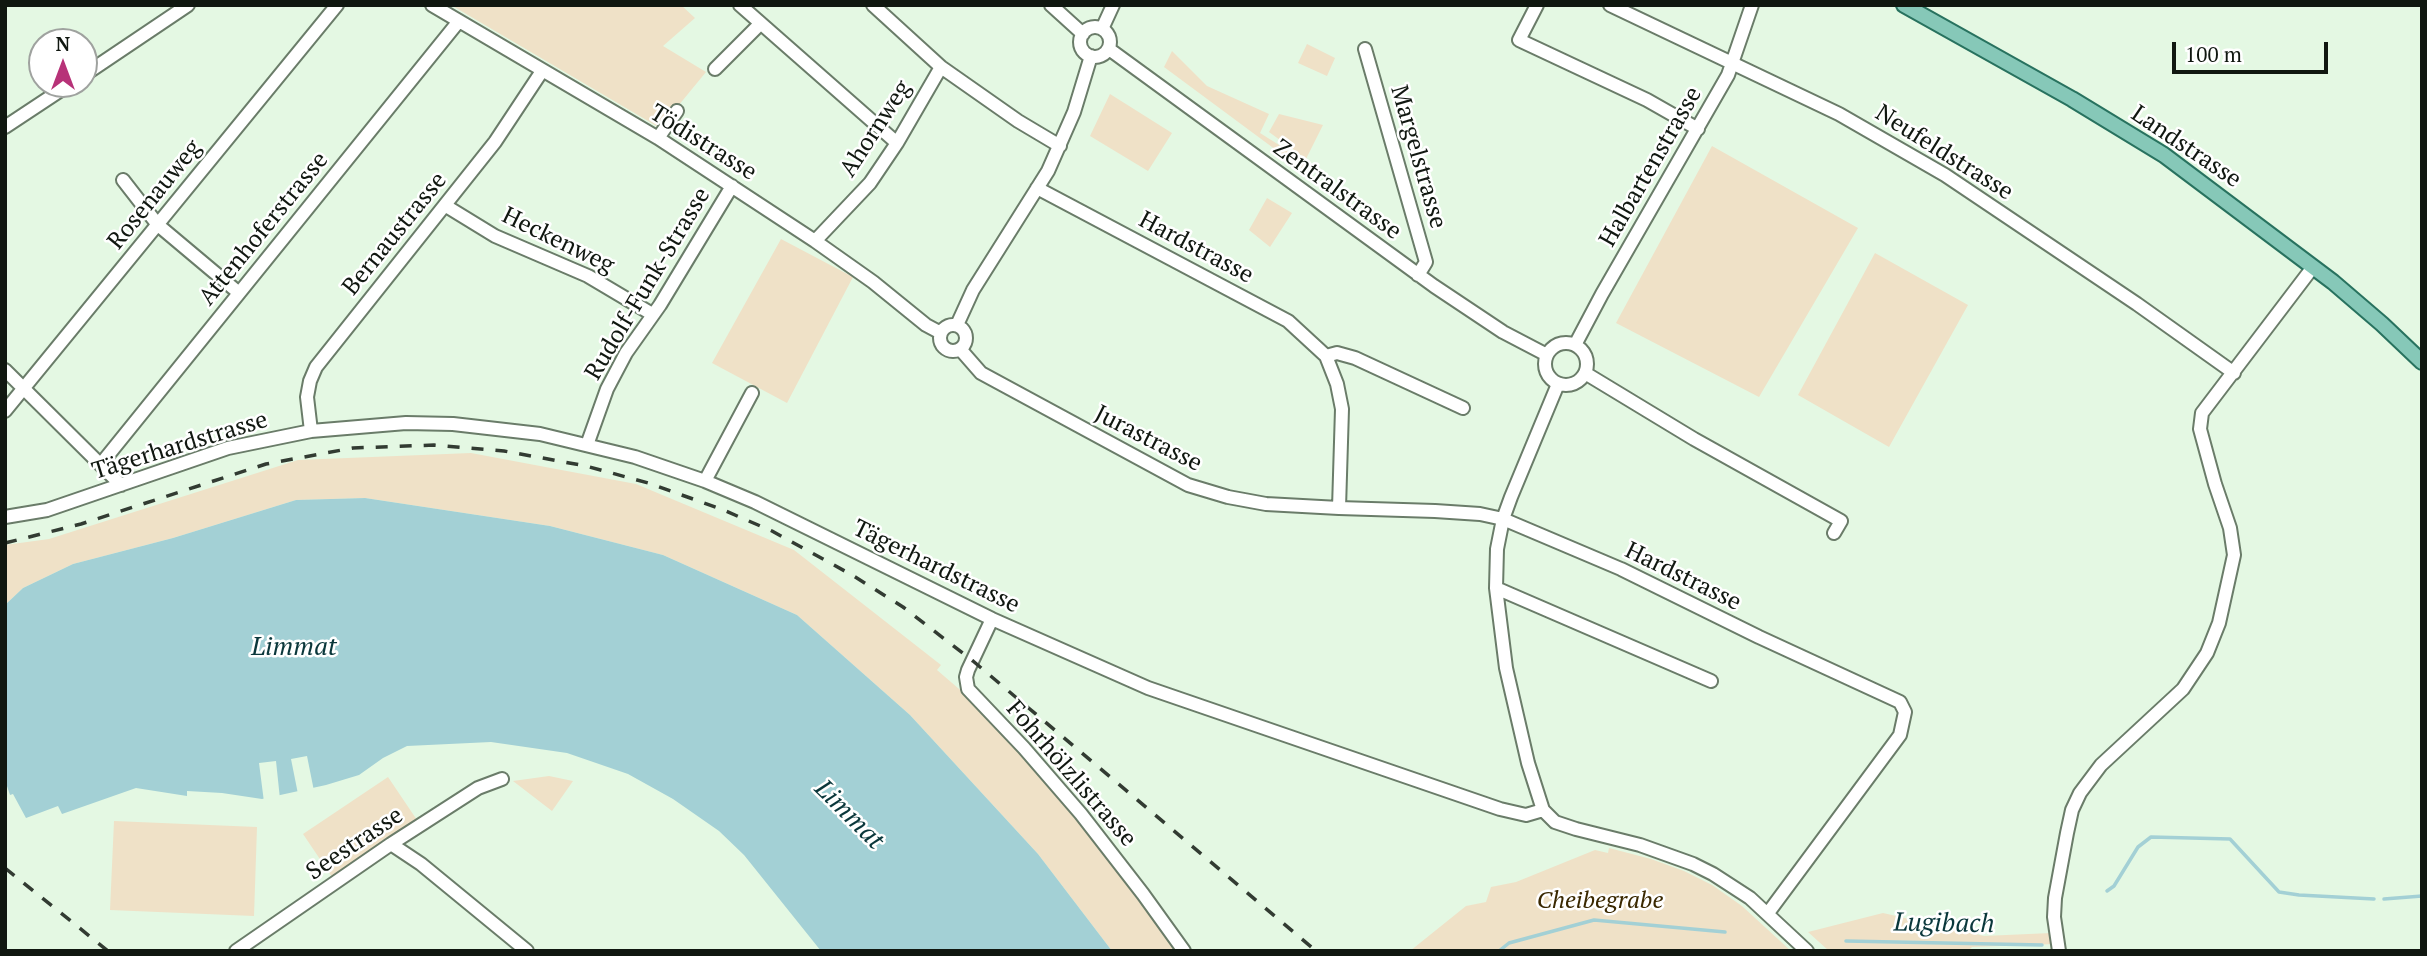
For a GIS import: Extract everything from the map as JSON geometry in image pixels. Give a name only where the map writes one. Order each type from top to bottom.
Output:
[{"type":"main road","name":"Landstrasse","points":[[1904,5],[2072,99],[2164,155],[2314,267],[2421,360]]},
{"type":"street","points":[[98,65],[173,9],[188,5]]},
{"type":"street","name":"Rosenauweg","points":[[5,411],[337,5]]},
{"type":"street","name":"Tödistrasse","points":[[432,5],[657,138],[732,186],[873,282],[926,326],[941,332]]},
{"type":"street","points":[[740,5],[897,144]]},
{"type":"street","points":[[873,5],[941,67],[1018,121],[1060,146]]},
{"type":"street","points":[[1051,5],[1083,34]]},
{"type":"street","points":[[1102,29],[1113,5]]},
{"type":"street","points":[[1537,5],[1519,40],[1636,95],[1698,129]]},
{"type":"street","name":"Neufeldstrasse","points":[[1610,5],[1839,114],[1945,175],[2234,373]]},
{"type":"street","name":"Halbartenstrasse","points":[[1575,345],[1733,63],[1752,5]]},
{"type":"street","name":"Attenhoferstrasse","points":[[101,464],[459,21]]},
{"type":"street","points":[[715,69],[760,24]]},
{"type":"street","points":[[1092,28],[1102,29],[1110,40],[1109,49],[1101,56],[1091,56],[1082,49],[1083,34],[1092,28]]},
{"type":"street","name":"Zentralstrasse","points":[[1109,49],[1418,275],[1503,332],[1547,355]]},
{"type":"street","name":"Margelstrasse","points":[[1365,49],[1426,262],[1418,275]]},
{"type":"street","points":[[957,325],[973,289],[1037,188],[1060,146],[1091,56]]},
{"type":"street","name":"Ahornweg","points":[[816,242],[870,183],[897,144],[941,67]]},
{"type":"street","name":"Bernaustrasse","points":[[311,431],[307,397],[316,367],[495,142],[542,71]]},
{"type":"street","points":[[5,127],[49,98]]},
{"type":"street","points":[[657,138],[677,111]]},
{"type":"street","points":[[123,180],[158,225],[239,293]]},
{"type":"street","name":"Rudolf-Funk-Strasse","points":[[587,444],[610,383],[625,353],[660,305],[732,186]]},
{"type":"street","name":"Hardstrasse","points":[[1037,188],[1288,321],[1326,356],[1337,384],[1342,409],[1339,508],[1435,510],[1503,519],[1621,569],[1900,702],[1905,712],[1900,735],[1768,913]]},
{"type":"street","name":"Heckenweg","points":[[446,205],[495,236],[588,276],[652,314]]},
{"type":"street","points":[[2059,951],[2054,917],[2056,898],[2072,810],[2080,793],[2101,765],[2183,689],[2207,653],[2219,623],[2234,555],[2230,528],[2200,429],[2202,413],[2314,267]]},
{"type":"street","points":[[949,325],[957,325],[964,330],[967,339],[960,349],[951,351],[944,348],[940,341],[941,332],[949,325]]},
{"type":"street","points":[[1575,345],[1584,354],[1587,367],[1585,373],[1573,384],[1558,384],[1552,381],[1546,371],[1547,355],[1556,346],[1575,345]]},
{"type":"street","name":"Jurastrasse","points":[[960,349],[981,373],[1188,485],[1228,497],[1266,504],[1339,508]]},
{"type":"street","points":[[1326,356],[1337,353],[1355,358],[1463,408]]},
{"type":"street","points":[[5,370],[121,485]]},
{"type":"street","points":[[1585,373],[1694,439],[1841,521],[1834,533]]},
{"type":"street","points":[[1558,384],[1503,519],[1497,549],[1496,588],[1502,640],[1513,701],[1543,810],[1555,822],[1640,845],[1693,864],[1730,884],[1768,913],[1807,951]]},
{"type":"street","points":[[705,481],[752,393]]},
{"type":"street","name":"Tägerhardstrasse","points":[[5,517],[47,510],[228,449],[311,431],[382,424],[453,424],[540,434],[635,457],[705,481],[755,502],[992,619],[1148,688],[1500,809],[1526,815],[1543,810]]},
{"type":"street","points":[[1496,588],[1711,681]]},
{"type":"street","name":"Fohrhölzlistrasse","points":[[992,619],[968,670],[968,689],[1081,814],[1184,951]]},
{"type":"street","name":"Seestrasse","points":[[236,951],[391,844],[478,788],[502,779]]},
{"type":"street","points":[[391,844],[421,864],[527,951]]},
{"type":"green space","points":[[451,5],[681,5],[695,18],[663,46],[706,72],[660,128]]},
{"type":"green space","points":[[1307,44],[1335,58],[1327,76],[1298,63]]},
{"type":"green space","points":[[1172,51],[1207,86],[1269,114],[1260,133],[1306,162],[1303,170],[1164,67]]},
{"type":"green space","points":[[1110,94],[1172,133],[1148,171],[1090,136]]},
{"type":"green space","points":[[1279,114],[1323,125],[1306,159],[1269,132]]},
{"type":"green space","points":[[1712,146],[1858,228],[1759,397],[1616,323]]},
{"type":"green space","points":[[1267,198],[1292,213],[1270,247],[1249,230]]},
{"type":"green space","points":[[781,239],[853,277],[787,403],[712,363]]},
{"type":"green space","points":[[1875,253],[1968,305],[1889,447],[1798,395]]},
{"type":"green space","points":[[471,453],[636,484],[794,550],[941,665],[937,670],[973,701],[1058,794],[1180,951],[1112,951],[1038,854],[910,715],[797,615],[663,555],[550,526],[365,498],[296,500],[173,538],[73,564],[23,588],[5,605],[5,545],[49,539],[298,460]]},
{"type":"green space","points":[[549,776],[573,781],[552,811],[513,781]]},
{"type":"green space","points":[[388,777],[417,820],[332,877],[303,834]]},
{"type":"green space","points":[[114,821],[257,827],[254,916],[110,910]]},
{"type":"green space","name":"Cheibegrabe","points":[[1609,848],[1651,859],[1712,885],[1742,906],[1791,951],[1410,951],[1466,906],[1486,902],[1491,887],[1516,882],[1595,850],[1608,853]]},
{"type":"green space","points":[[1883,913],[1984,936],[2051,933],[2055,944],[1972,947],[1968,951],[1829,951],[1808,932]]},
{"type":"water","name":"Limmat","points":[[365,498],[550,526],[663,555],[797,615],[910,715],[1038,854],[1112,951],[821,951],[744,855],[719,831],[673,799],[628,774],[567,753],[491,742],[407,746],[383,758],[359,775],[262,799],[187,791],[187,796],[136,788],[62,814],[58,806],[26,818],[13,794],[10,795],[5,780],[5,605],[23,588],[73,564],[173,538],[296,500]]},
{"type":"pier","points":[[307,756],[314,791],[298,794],[291,759]]},
{"type":"pier","points":[[276,761],[280,799],[264,802],[259,763]]},
{"type":"waterway","name":"Lugibach","points":[[2107,891],[2114,886],[2138,847],[2151,837],[2230,839],[2279,892],[2374,899]]},
{"type":"waterway","name":"Lugibach","points":[[2384,899],[2422,896]]},
{"type":"waterway","name":"Lugibach","points":[[1499,951],[1509,943],[1594,920],[1725,932]]},
{"type":"waterway","name":"Lugibach","points":[[1846,941],[2042,945]]},
{"type":"railway","points":[[5,543],[81,524],[266,464],[353,448],[434,445],[504,451],[586,466],[648,483],[721,509],[772,531],[903,607],[973,661],[1316,951]]},
{"type":"railway","points":[[5,868],[108,951]]}]
